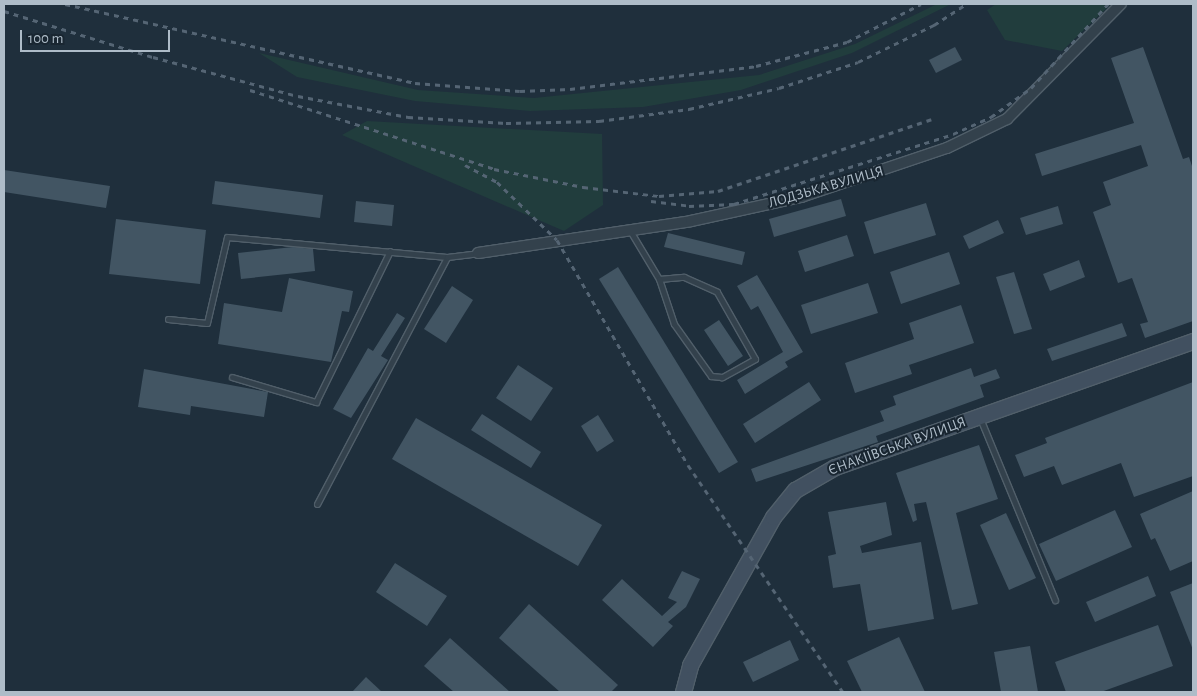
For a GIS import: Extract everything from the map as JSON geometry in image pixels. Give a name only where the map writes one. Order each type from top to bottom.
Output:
[{"type":"street","name":"ЛОДЗЬКА ВУЛИЦЯ","points":[[478,253],[628,228],[691,220],[801,196],[947,148],[1007,118],[1121,4]]},
{"type":"street","name":"ЄНАКІЇВСЬКА ВУЛИЦЯ","points":[[682,692],[690,665],[773,517],[795,490],[835,467],[1193,341]]},
{"type":"lane","points":[[628,228],[659,279],[674,324],[711,376],[722,377],[755,359],[717,292],[684,277],[659,279]]},
{"type":"lane","points":[[168,318],[207,323],[227,237],[448,257],[478,253]]},
{"type":"lane","points":[[232,377],[316,402],[390,251]]},
{"type":"lane","points":[[317,504],[448,257]]},
{"type":"lane","points":[[979,416],[1055,600]]},
{"type":"green space","points":[[937,4],[951,4],[852,53],[741,90],[643,107],[530,111],[415,101],[297,77],[259,53],[418,90],[534,98],[759,75],[855,44]]},
{"type":"green space","points":[[996,4],[1111,4],[1062,51],[1005,40],[987,10]]},
{"type":"green space","points":[[367,121],[602,134],[603,205],[564,231],[342,135]]},
{"type":"building","points":[[955,47],[962,60],[936,73],[929,60]]},
{"type":"building","points":[[1143,47],[1183,159],[1189,157],[1193,169],[1193,321],[1145,338],[1140,324],[1148,322],[1132,278],[1118,283],[1093,212],[1111,205],[1103,182],[1148,166],[1141,145],[1042,176],[1035,154],[1134,123],[1111,58]]},
{"type":"building","points":[[4,170],[110,186],[106,208],[4,192]]},
{"type":"building","points":[[215,181],[323,195],[320,218],[212,204]]},
{"type":"building","points":[[841,199],[846,216],[774,237],[769,219]]},
{"type":"building","points":[[356,201],[394,205],[392,226],[354,222]]},
{"type":"building","points":[[926,203],[936,235],[874,254],[864,222]]},
{"type":"building","points":[[1058,206],[1063,224],[1026,235],[1020,218]]},
{"type":"building","points":[[116,219],[206,230],[200,284],[109,274]]},
{"type":"building","points":[[998,220],[1004,233],[969,249],[963,236]]},
{"type":"building","points":[[668,233],[745,252],[742,265],[664,247]]},
{"type":"building","points":[[847,235],[854,256],[805,272],[798,251]]},
{"type":"building","points":[[293,247],[313,249],[315,271],[241,279],[238,253]]},
{"type":"building","points":[[949,252],[960,284],[901,304],[890,272]]},
{"type":"building","points":[[1079,260],[1085,277],[1050,291],[1043,274]]},
{"type":"building","points":[[618,267],[738,462],[719,473],[599,279]]},
{"type":"building","points":[[1014,272],[1032,329],[1014,334],[996,277]]},
{"type":"building","points":[[757,275],[803,352],[785,362],[788,367],[745,394],[737,380],[783,352],[758,306],[751,310],[737,286]]},
{"type":"building","points":[[289,278],[353,291],[349,312],[342,311],[331,362],[218,344],[224,303],[282,312]]},
{"type":"building","points":[[868,283],[878,313],[811,334],[801,305]]},
{"type":"building","points":[[452,286],[473,300],[446,343],[424,329]]},
{"type":"building","points":[[961,305],[974,343],[909,365],[912,374],[855,393],[845,363],[914,339],[909,323]]},
{"type":"building","points":[[397,313],[405,318],[381,356],[388,360],[351,418],[333,409],[368,348],[373,351]]},
{"type":"building","points":[[719,320],[743,356],[728,366],[704,330]]},
{"type":"building","points":[[1122,323],[1127,336],[1052,361],[1047,349]]},
{"type":"building","points":[[518,365],[553,388],[531,421],[496,398]]},
{"type":"building","points":[[971,368],[974,377],[996,369],[1000,378],[980,385],[984,397],[876,436],[878,442],[756,482],[751,469],[884,421],[880,411],[896,405],[893,396]]},
{"type":"building","points":[[144,369],[268,392],[264,417],[191,406],[190,415],[138,407]]},
{"type":"building","points":[[809,382],[821,400],[755,443],[743,424]]},
{"type":"building","points":[[1193,382],[1193,476],[1134,497],[1121,463],[1062,485],[1054,466],[1024,477],[1015,455],[1047,443],[1045,438]]},
{"type":"building","points":[[482,414],[541,452],[531,468],[471,430]]},
{"type":"building","points":[[598,415],[614,441],[597,452],[581,426]]},
{"type":"building","points":[[416,418],[602,525],[578,566],[392,459]]},
{"type":"building","points":[[979,445],[998,499],[956,513],[978,604],[952,610],[926,502],[914,504],[917,520],[913,522],[896,473]]},
{"type":"building","points":[[1193,491],[1193,561],[1170,571],[1155,538],[1151,540],[1140,514]]},
{"type":"building","points":[[886,502],[892,535],[860,546],[862,553],[921,542],[934,619],[868,631],[860,584],[833,588],[828,556],[836,554],[828,512]]},
{"type":"building","points":[[1115,510],[1132,547],[1056,581],[1039,544]]},
{"type":"building","points":[[1006,513],[1036,578],[1009,590],[980,525]]},
{"type":"building","points":[[395,563],[447,596],[427,626],[376,592]]},
{"type":"building","points":[[682,571],[700,579],[686,607],[668,622],[673,626],[653,647],[602,600],[622,579],[662,616],[677,602],[668,598]]},
{"type":"building","points":[[1148,576],[1156,596],[1095,622],[1086,602]]},
{"type":"building","points":[[1193,583],[1193,650],[1170,592]]},
{"type":"building","points":[[529,604],[618,685],[611,692],[560,692],[499,638]]},
{"type":"building","points":[[1158,625],[1173,666],[1101,692],[1066,692],[1055,662]]},
{"type":"building","points":[[899,637],[925,692],[862,692],[847,661]]},
{"type":"building","points":[[450,638],[510,692],[454,692],[424,666]]},
{"type":"building","points":[[790,640],[799,660],[753,682],[743,662]]},
{"type":"building","points":[[1030,646],[1038,692],[1001,692],[994,652]]},
{"type":"building","points":[[366,677],[382,692],[352,692]]},
{"type":"railway","points":[[65,4],[415,83],[520,91],[570,89],[756,66],[847,42],[921,4]]},
{"type":"railway","points":[[4,11],[153,57],[298,96],[408,117],[506,123],[599,121],[689,109],[779,88],[858,62],[934,25],[966,4]]},
{"type":"railway","points":[[651,201],[689,206],[734,204],[953,134],[991,117],[1031,88],[1108,4]]},
{"type":"railway","points":[[250,90],[494,169],[583,187],[659,196],[718,191],[935,118]]},
{"type":"railway","points":[[465,165],[497,182],[557,240],[688,465],[843,692]]}]
